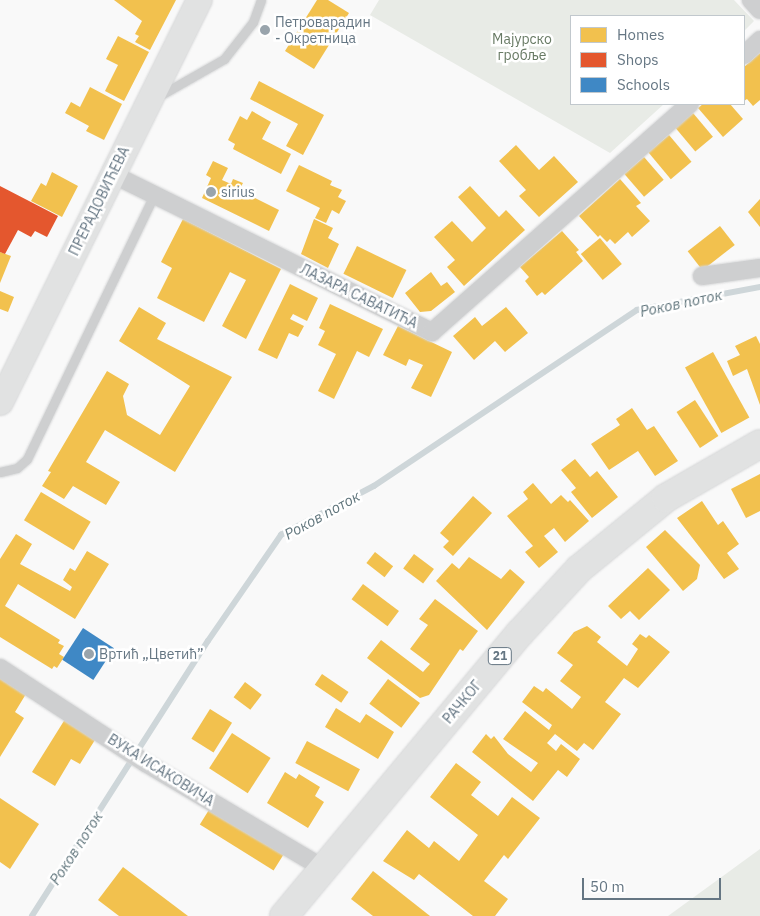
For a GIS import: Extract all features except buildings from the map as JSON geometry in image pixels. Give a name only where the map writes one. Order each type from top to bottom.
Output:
[{"type":"main road","name":"ПРЕРАДОВИЋЕВА","points":[[0,402],[199,0]]},
{"type":"main road","name":"РАЧКОГ","points":[[284,916],[520,634],[579,569],[666,498],[760,444]]},
{"type":"street","points":[[751,0],[760,10]]},
{"type":"street","points":[[745,54],[760,40]]},
{"type":"street","name":"ЛАЗАРА САВАТИЋА","points":[[112,174],[432,332],[689,105]]},
{"type":"street","points":[[702,276],[760,268]]},
{"type":"street","name":"ВУКА ИСАКОВИЧА","points":[[0,668],[146,762],[324,868]]},
{"type":"lane","points":[[148,102],[224,59],[253,22],[261,0]]},
{"type":"lane","points":[[0,472],[17,468],[28,459],[154,195]]},
{"type":"green space","name":"Мајурско гробље","points":[[379,0],[734,0],[754,21],[745,30],[745,15],[570,15],[570,105],[663,105],[610,153],[370,15]]},
{"type":"green space","points":[[760,849],[760,916],[668,916]]},
{"type":"waterway","name":"Роков поток","points":[[32,916],[208,641],[281,535],[374,486],[637,310],[760,287]]},
{"type":"place","name":"Петроварадин - Окретница","points":[[265,30]]},
{"type":"place","name":"sirius","points":[[211,192]]},
{"type":"place","name":"Вртић „Цветић”","points":[[89,654]]}]
